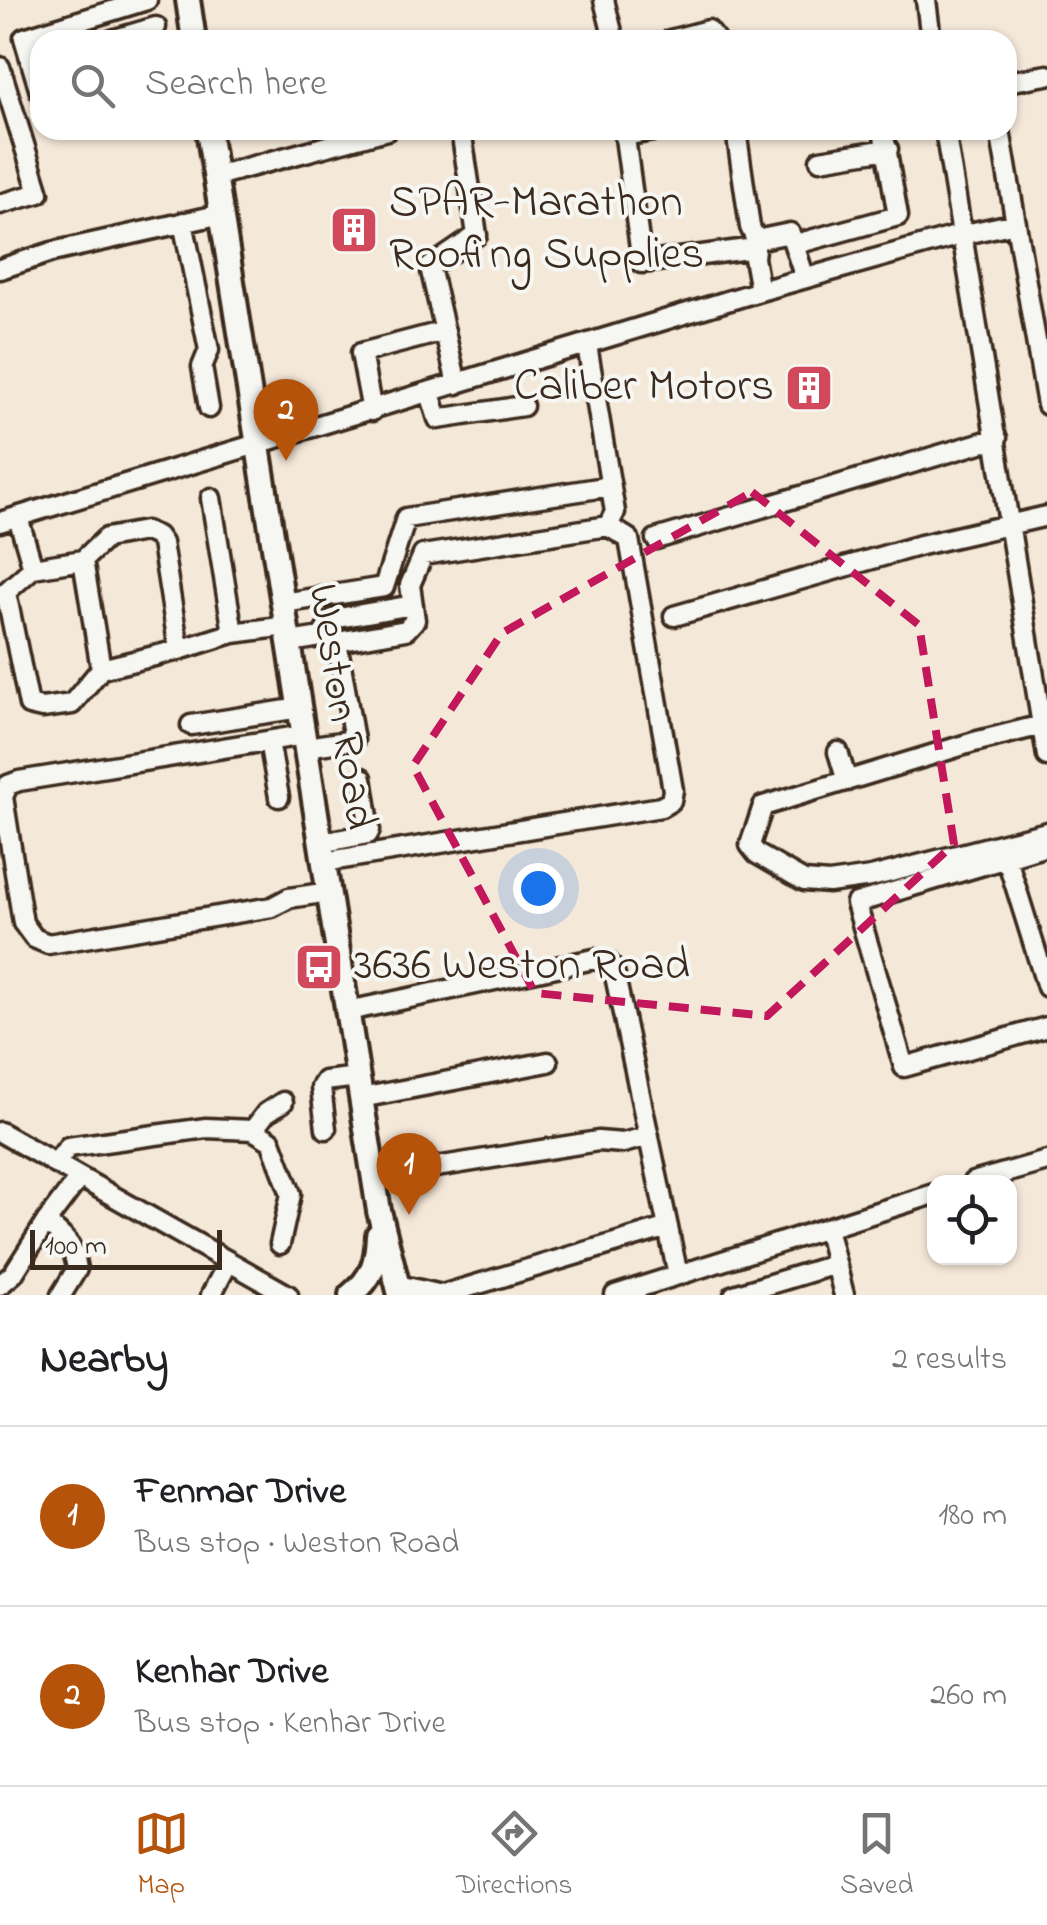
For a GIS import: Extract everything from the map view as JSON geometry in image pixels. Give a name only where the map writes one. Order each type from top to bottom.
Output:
[{"type":"main road","points":[[188,0],[192,30]]},
{"type":"main road","name":"Weston Road","points":[[210,140],[379,1211],[399,1290]]},
{"type":"main road","points":[[351,1295],[377,1262],[379,1211]]},
{"type":"street","points":[[50,30],[148,0]]},
{"type":"street","points":[[604,0],[612,30]]},
{"type":"street","points":[[926,0],[930,30]]},
{"type":"street","points":[[99,15],[105,30]]},
{"type":"street","points":[[145,30],[156,27]]},
{"type":"street","points":[[30,36],[24,38],[30,58]]},
{"type":"street","points":[[0,67],[38,193],[0,204]]},
{"type":"street","points":[[1017,80],[1047,75]]},
{"type":"street","points":[[216,176],[349,140]]},
{"type":"street","points":[[458,384],[430,267],[477,235],[465,140]]},
{"type":"street","points":[[625,140],[642,263],[756,244],[790,233],[805,278]]},
{"type":"street","points":[[737,140],[760,290]]},
{"type":"street","points":[[796,244],[898,216],[886,140]]},
{"type":"street","points":[[946,140],[1047,756]]},
{"type":"street","points":[[1002,140],[1047,405]]},
{"type":"street","points":[[820,160],[888,149]]},
{"type":"street","points":[[0,270],[52,252],[222,214]]},
{"type":"street","points":[[183,222],[209,350],[202,367],[208,408]]},
{"type":"street","points":[[32,568],[9,520],[760,290],[1016,223]]},
{"type":"street","points":[[205,330],[240,327]]},
{"type":"street","points":[[372,410],[361,353],[445,331]]},
{"type":"street","points":[[587,344],[616,512],[608,526]]},
{"type":"street","points":[[430,393],[438,419],[523,406]]},
{"type":"street","points":[[656,539],[996,438]]},
{"type":"street","points":[[179,650],[162,543],[157,536],[145,532],[106,538],[84,560],[32,568],[6,592],[29,704],[42,708],[72,704],[101,669],[179,650],[233,633],[287,624],[384,587],[406,518],[611,486]]},
{"type":"street","points":[[211,498],[233,633]]},
{"type":"street","points":[[674,616],[922,545],[1047,516]]},
{"type":"street","points":[[287,624],[329,640],[406,630],[415,620],[410,586],[423,555],[608,526],[630,539],[674,790],[671,801],[661,808],[322,853]]},
{"type":"street","points":[[84,560],[101,669]]},
{"type":"street","points":[[329,640],[354,740],[269,741],[8,786],[3,797],[23,923],[34,938],[48,944],[272,906],[289,898],[329,892]]},
{"type":"street","points":[[191,725],[300,708]]},
{"type":"street","points":[[1042,725],[763,806],[750,845],[778,867],[819,884],[871,877],[1047,832]]},
{"type":"street","points":[[269,741],[279,798]]},
{"type":"street","points":[[838,752],[847,781]]},
{"type":"street","points":[[322,853],[368,834],[362,778]]},
{"type":"street","points":[[1047,846],[856,903],[904,1067],[1047,1027]]},
{"type":"street","points":[[1007,858],[1047,987]]},
{"type":"street","points":[[348,1010],[601,960],[614,971],[678,1275]]},
{"type":"street","points":[[326,1129],[321,1086],[325,1082],[360,1087],[548,1062]]},
{"type":"street","points":[[253,1130],[266,1113],[283,1102]]},
{"type":"street","points":[[55,1164],[68,1147],[206,1128],[253,1130],[271,1142],[291,1194],[280,1244]]},
{"type":"street","points":[[0,1132],[287,1295]]},
{"type":"street","points":[[374,1177],[598,1141],[623,1143],[649,1136]]},
{"type":"street","points":[[997,1175],[1047,1160]]},
{"type":"street","points":[[0,1285],[12,1274],[80,1178]]},
{"type":"street","points":[[615,1295],[659,1288],[678,1275],[927,1196]]},
{"type":"street","points":[[46,1222],[71,1244],[75,1256],[77,1269],[61,1295]]},
{"type":"street","points":[[399,1290],[442,1295],[668,1227]]},
{"type":"street","points":[[826,1228],[844,1295]]},
{"type":"street","points":[[211,1295],[228,1263]]},
{"type":"street","points":[[734,1295],[836,1264]]},
{"type":"highlighted area","points":[[752,492],[919,625],[954,844],[767,1016],[535,993],[413,766],[502,633]]},
{"type":"place","name":"SPAR-Marathon Roofing Supplies","points":[[354,230]]},
{"type":"place","name":"Caliber Motors","points":[[809,388]]},
{"type":"place","name":"Kenhar Drive","points":[[286,461]]},
{"type":"place","name":"3636 Weston Road","points":[[319,967]]},
{"type":"place","name":"Fenmar Drive","points":[[409,1215]]}]
